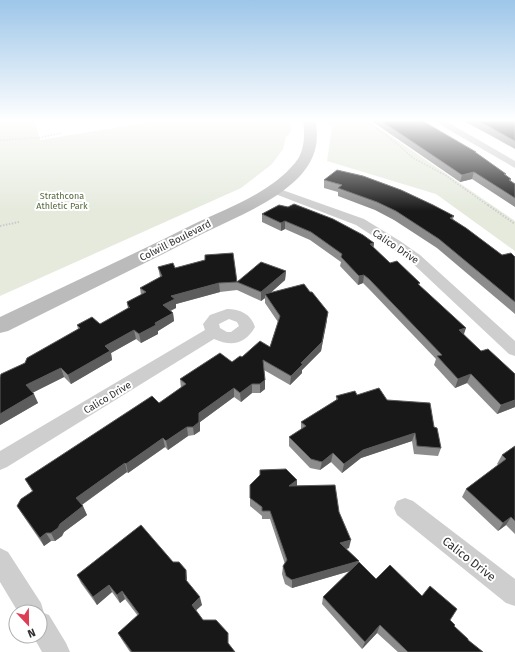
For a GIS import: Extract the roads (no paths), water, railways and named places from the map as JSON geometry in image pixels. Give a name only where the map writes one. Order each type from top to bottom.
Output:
[{"type":"street","name":"Colwill Boulevard","points":[[0,326],[177,240],[274,190],[295,172],[306,158],[309,150]]},
{"type":"street","points":[[491,150],[515,164]]},
{"type":"street","name":"Calico Drive","points":[[274,190],[360,222],[395,244],[415,258],[515,350]]},
{"type":"street","name":"Calico Drive","points":[[0,461],[214,332]]},
{"type":"street","name":"Calico Drive","points":[[405,508],[515,594]]},
{"type":"street","points":[[0,560],[27,604]]},
{"type":"street","points":[[48,637],[57,652]]},
{"type":"park label","name":"Strathcona Athletic Park","points":[[62,202]]}]
